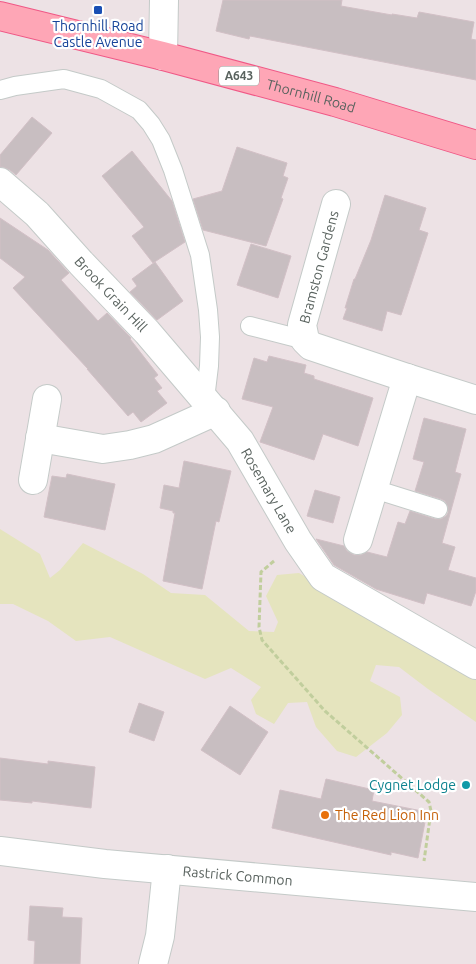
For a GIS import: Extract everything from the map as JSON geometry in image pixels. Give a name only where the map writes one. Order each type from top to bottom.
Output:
[{"type":"main road","name":"Thornhill Road","points":[[9,12],[335,102],[476,145]]},
{"type":"street","points":[[164,0],[164,56]]},
{"type":"street","name":"Brook Grain Hill","points":[[0,182],[36,214],[147,332],[210,405]]},
{"type":"street","name":"Bramston Gardens","points":[[336,204],[302,326],[305,340],[311,346],[476,400]]},
{"type":"street","points":[[358,540],[407,378]]},
{"type":"street","points":[[33,480],[47,399]]},
{"type":"street","points":[[40,438],[103,448],[130,445],[154,439],[210,405]]},
{"type":"street","name":"Rosemary Lane","points":[[210,405],[240,441],[298,542],[323,577],[476,665]]},
{"type":"street","name":"Rastrick Common","points":[[0,852],[105,864],[476,897]]},
{"type":"street","points":[[153,964],[160,936],[166,869]]},
{"type":"lane","points":[[0,90],[64,79],[101,89],[139,110],[151,124],[161,140],[173,170],[200,255],[210,337],[210,405]]},
{"type":"lane","points":[[250,326],[305,340]]},
{"type":"lane","points":[[374,489],[438,509]]},
{"type":"path","points":[[262,572],[259,627],[262,640],[325,712],[429,802],[432,811],[419,893]]},
{"type":"green space","points":[[0,529],[40,554],[50,578],[60,570],[83,543],[143,574],[171,593],[205,595],[249,631],[274,632],[278,622],[266,596],[277,575],[299,573],[476,676],[476,722],[399,667],[376,665],[370,681],[400,697],[402,715],[387,733],[356,757],[337,751],[316,727],[307,702],[288,703],[274,724],[256,714],[251,700],[261,687],[231,668],[205,679],[110,637],[76,641],[48,621],[13,604],[0,604]]},
{"type":"building","points":[[223,0],[342,0],[341,6],[392,15],[417,18],[419,12],[474,22],[471,39],[476,40],[476,80],[250,36],[249,39],[216,31]]},
{"type":"building","points":[[32,117],[52,133],[16,175],[10,170],[0,167],[0,155]]},
{"type":"building","points":[[237,147],[287,163],[283,176],[288,178],[281,198],[283,199],[266,246],[203,230],[193,199],[222,191]]},
{"type":"building","points":[[132,151],[172,201],[185,242],[153,263],[132,236],[144,227],[102,176]]},
{"type":"building","points":[[385,195],[426,208],[419,230],[428,233],[401,315],[387,311],[382,331],[343,319],[354,279],[371,240]]},
{"type":"building","points":[[0,218],[48,250],[69,273],[61,280],[98,321],[107,313],[131,338],[158,375],[154,378],[162,388],[157,391],[167,403],[141,422],[133,412],[128,416],[88,369],[13,288],[25,277],[0,258]]},
{"type":"building","points":[[251,244],[291,256],[278,298],[237,285]]},
{"type":"building","points":[[155,262],[183,301],[157,320],[130,292],[137,286],[132,279]]},
{"type":"building","points":[[269,356],[306,365],[304,373],[314,376],[314,379],[373,398],[358,446],[323,434],[314,460],[260,442],[273,407],[242,399],[254,358],[267,362]]},
{"type":"building","points":[[424,418],[466,429],[455,472],[461,474],[442,543],[455,547],[448,570],[476,578],[476,591],[471,606],[427,593],[424,604],[376,589],[334,565],[316,539],[344,546],[347,551],[354,555],[361,555],[367,552],[387,557],[398,522],[405,524],[410,511],[435,519],[441,519],[446,516],[448,507],[445,501],[415,491],[424,462],[413,459]]},
{"type":"building","points":[[184,461],[231,471],[219,522],[216,521],[202,589],[163,581],[175,513],[160,508],[164,485],[179,488]]},
{"type":"building","points":[[67,474],[115,484],[105,530],[44,517],[52,476],[66,478]]},
{"type":"building","points":[[315,490],[340,497],[333,523],[307,516]]},
{"type":"building","points":[[139,703],[164,712],[154,741],[129,732]]},
{"type":"building","points":[[230,706],[268,732],[240,775],[201,750]]},
{"type":"building","points":[[0,758],[48,764],[48,761],[95,767],[91,808],[32,801],[32,803],[0,800]]},
{"type":"building","name":"The Red Lion Inn","points":[[326,779],[374,790],[372,801],[427,812],[418,858],[391,852],[391,855],[272,828],[280,790],[321,799]]},
{"type":"building","points":[[30,906],[63,908],[62,917],[82,918],[80,964],[34,964],[35,941],[28,940]]},
{"type":"place","name":"Thornhill Road Castle Avenue","points":[[98,10]]},
{"type":"place","name":"Cygnet Lodge","points":[[466,785]]},
{"type":"place","name":"The Red Lion Inn","points":[[325,815]]}]
